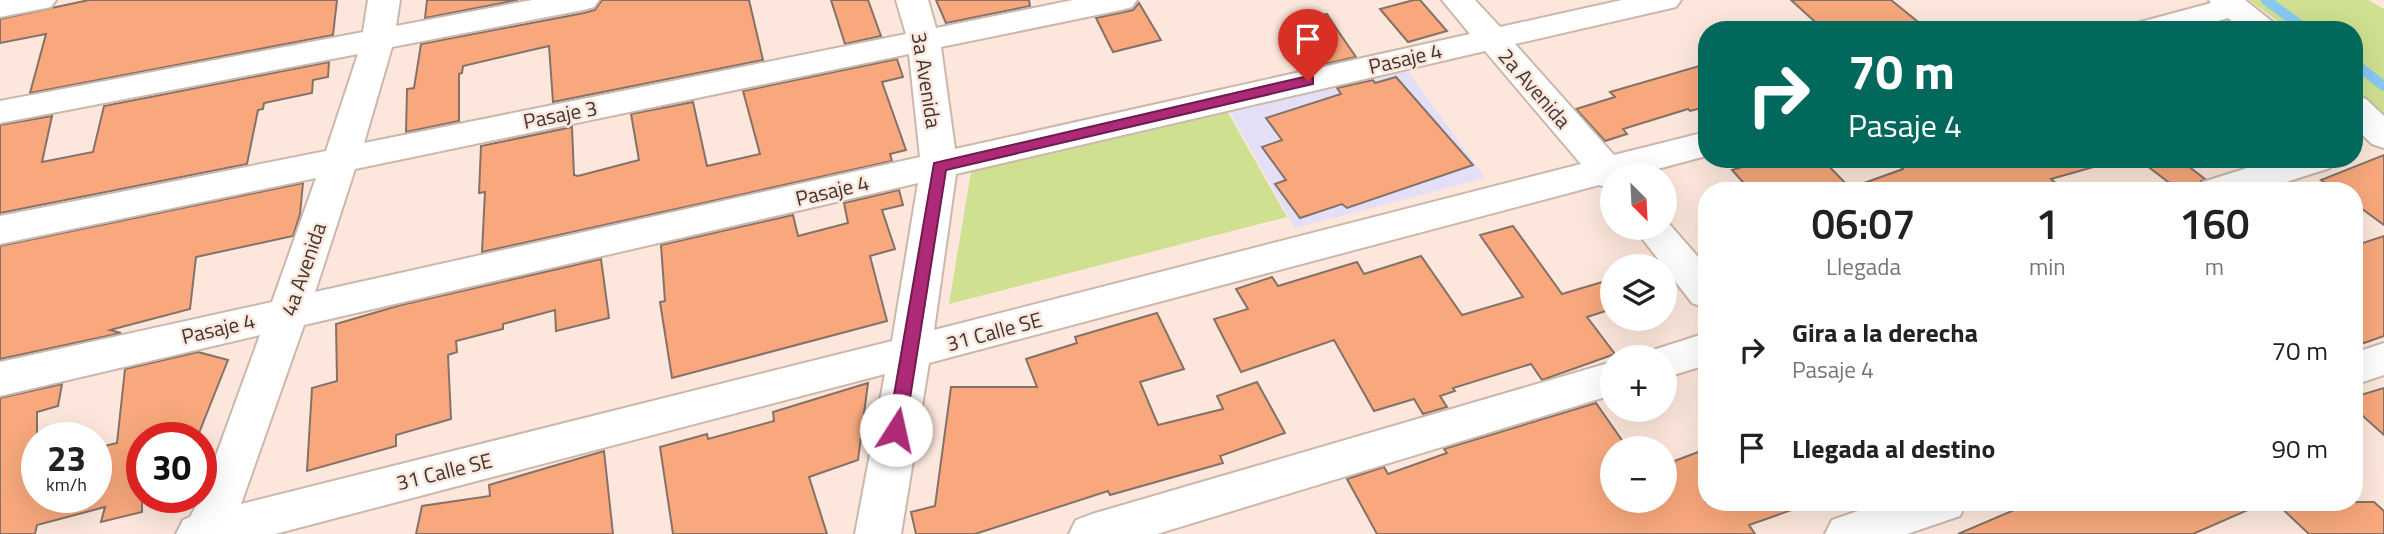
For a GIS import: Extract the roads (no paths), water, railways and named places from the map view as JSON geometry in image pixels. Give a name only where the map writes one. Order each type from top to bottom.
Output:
[{"type":"street","points":[[0,7],[40,0]]},
{"type":"street","name":"4a Avenida","points":[[204,533],[288,312],[341,158],[379,39],[384,0]]},
{"type":"street","points":[[0,112],[583,0]]},
{"type":"street","name":"3a Avenida","points":[[878,534],[939,166],[924,41],[912,0]]},
{"type":"street","name":"Pasaje 3","points":[[0,230],[1121,0]]},
{"type":"street","name":"2a Avenida","points":[[1458,0],[1600,163]]},
{"type":"street","name":"Pasaje 4","points":[[0,379],[1665,0]]},
{"type":"street","points":[[2176,21],[2230,4],[2252,21]]},
{"type":"street","points":[[2363,116],[2384,137],[2363,145]]},
{"type":"street","name":"31 Calle SE","points":[[1644,163],[1698,147]]},
{"type":"street","points":[[2244,182],[2289,168]]},
{"type":"street","name":"31 Calle SE","points":[[204,533],[1600,175]]},
{"type":"street","points":[[1663,240],[1698,283]]},
{"type":"street","points":[[1677,358],[1698,351]]},
{"type":"street","points":[[2363,366],[2384,359]]},
{"type":"street","points":[[1092,534],[1600,381]]},
{"type":"street","points":[[1860,524],[1910,511]]},
{"type":"waterway","points":[[2266,0],[2295,21]]},
{"type":"waterway","points":[[2363,70],[2384,86]]}]
